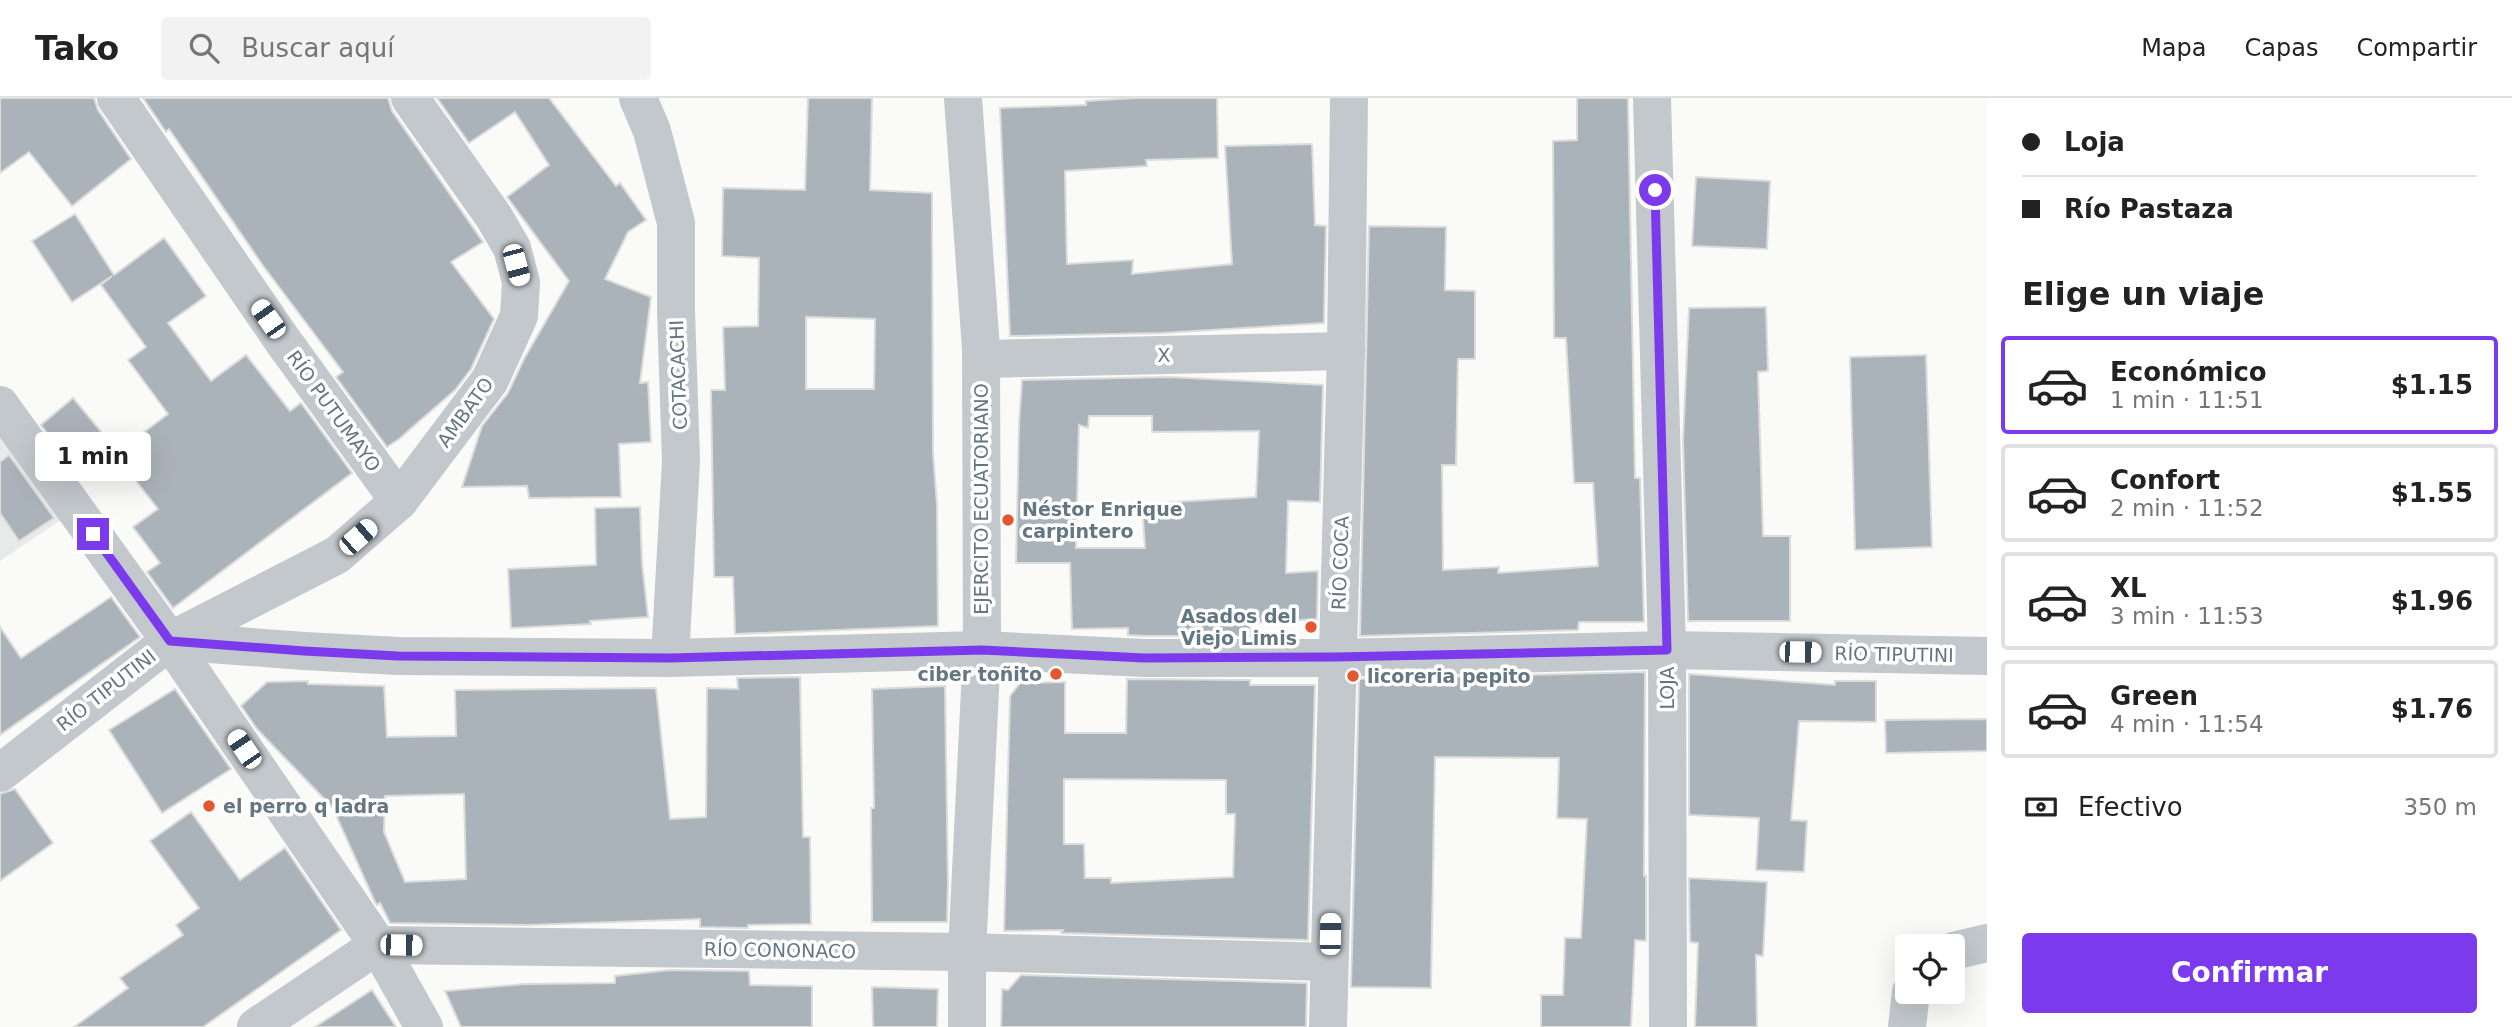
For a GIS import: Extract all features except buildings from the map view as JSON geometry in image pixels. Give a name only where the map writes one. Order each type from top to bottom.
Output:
[{"type":"street","name":"RÍO PUTUMAYO","points":[[116,98],[284,341],[399,501]]},
{"type":"street","name":"AMBATO","points":[[399,501],[490,380],[519,316],[521,282],[512,248],[494,217],[410,98]]},
{"type":"street","name":"COTACACHI","points":[[638,98],[652,131],[677,223],[676,312],[681,461],[670,658]]},
{"type":"street","name":"EJERCITO ECUATORIANO","points":[[963,98],[981,359],[982,650],[967,952],[967,1027]]},
{"type":"street","name":"RÍO COCA","points":[[1328,1027],[1346,351],[1349,98]]},
{"type":"street","name":"LOJA","points":[[1651,98],[1667,650],[1668,1027]]},
{"type":"street","name":"X","points":[[981,359],[1346,351]]},
{"type":"street","points":[[0,405],[170,641],[378,945],[424,1027]]},
{"type":"street","points":[[170,641],[337,555],[399,501]]},
{"type":"street","name":"RÍO TIPUTINI","points":[[0,773],[170,641],[398,656],[670,658],[982,650],[1144,658],[1667,650],[1987,656]]},
{"type":"street","points":[[1965,948],[1987,943]]},
{"type":"street","points":[[256,1027],[378,945]]},
{"type":"street","name":"RÍO CONONACO","points":[[378,945],[967,952],[1329,962]]},
{"type":"street","points":[[1907,1027],[1910,1004]]},
{"type":"shaded area","points":[[0,427],[65,517],[0,561]]},
{"type":"place","name":"Néstor Enrique carpintero","points":[[1008,520]]},
{"type":"place","name":"Asados del Viejo Limis","points":[[1311,627]]},
{"type":"place","name":"ciber toñito","points":[[1056,674]]},
{"type":"place","name":"licoreria pepito","points":[[1353,676]]},
{"type":"place","name":"el perro q ladra","points":[[209,806]]},
{"type":"route","points":[[93,534],[170,641],[304,651],[398,656],[670,658],[982,650],[1171,658],[1667,650],[1655,190]]}]
